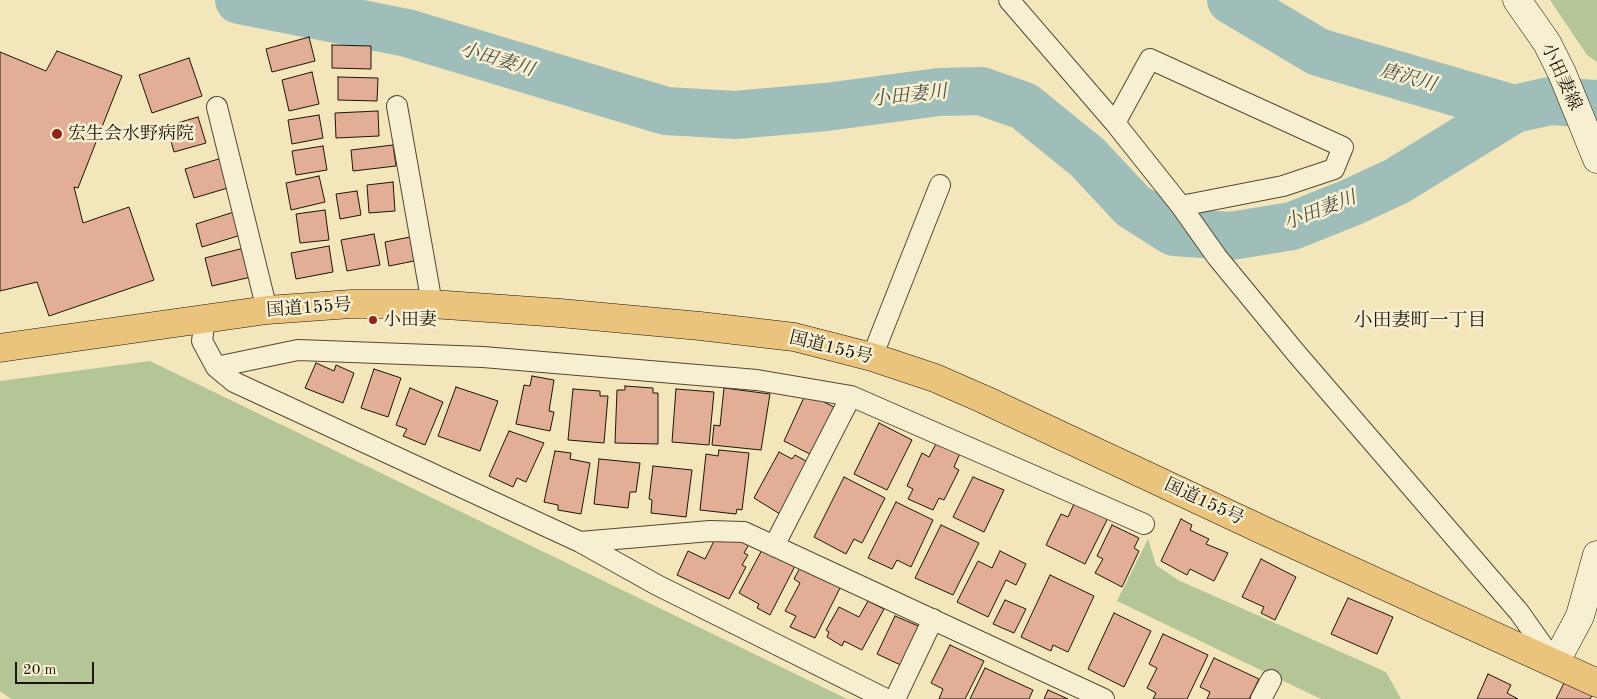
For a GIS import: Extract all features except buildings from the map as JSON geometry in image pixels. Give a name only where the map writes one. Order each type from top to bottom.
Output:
[{"type":"highway","name":"国道155号","points":[[0,348],[267,310],[351,304],[432,304],[700,326],[794,337],[872,357],[935,378],[984,399],[1269,533],[1597,683]]},
{"type":"street","points":[[1009,0],[1115,123],[1185,211],[1217,257],[1296,353],[1519,612],[1555,663],[1580,616],[1597,555]]},
{"type":"street","name":"小田妻線","points":[[1517,0],[1548,43],[1597,159]]},
{"type":"street","points":[[1115,123],[1150,59],[1343,147],[1334,169],[1283,186],[1185,211]]},
{"type":"street","points":[[397,106],[432,304]]},
{"type":"street","points":[[218,108],[267,310]]},
{"type":"street","points":[[872,357],[940,185]]},
{"type":"street","points":[[206,319],[202,341],[216,367],[234,382],[580,542],[657,585],[886,699]]},
{"type":"street","points":[[216,367],[298,350],[483,357],[757,380],[851,396],[1144,524]]},
{"type":"street","points":[[774,546],[851,396]]},
{"type":"street","points":[[580,542],[710,531],[744,532],[1104,699]]},
{"type":"street","points":[[895,699],[934,619]]},
{"type":"street","points":[[1261,699],[1271,680]]},
{"type":"green space","points":[[1550,0],[1597,0],[1597,62],[1587,55]]},
{"type":"green space","points":[[150,361],[847,699],[11,699],[0,691],[0,381]]},
{"type":"green space","points":[[1148,539],[1156,565],[1178,580],[1386,672],[1401,699],[1321,699],[1117,601]]},
{"type":"waterway","name":"小田妻川","points":[[239,0],[407,33],[666,111],[735,115],[826,107],[939,92],[981,91],[1024,106],[1087,157],[1133,206],[1174,232],[1231,236],[1292,226],[1352,202],[1397,181],[1514,109]]},
{"type":"waterway","name":"唐沢川","points":[[1231,0],[1318,52],[1514,109],[1550,101],[1597,104]]},
{"type":"place","name":"宏生会水野病院","points":[[57,134]]},
{"type":"place","name":"小田妻","points":[[373,320]]},
{"type":"district","name":"小田妻町一丁目","points":[[1420,321]]}]
